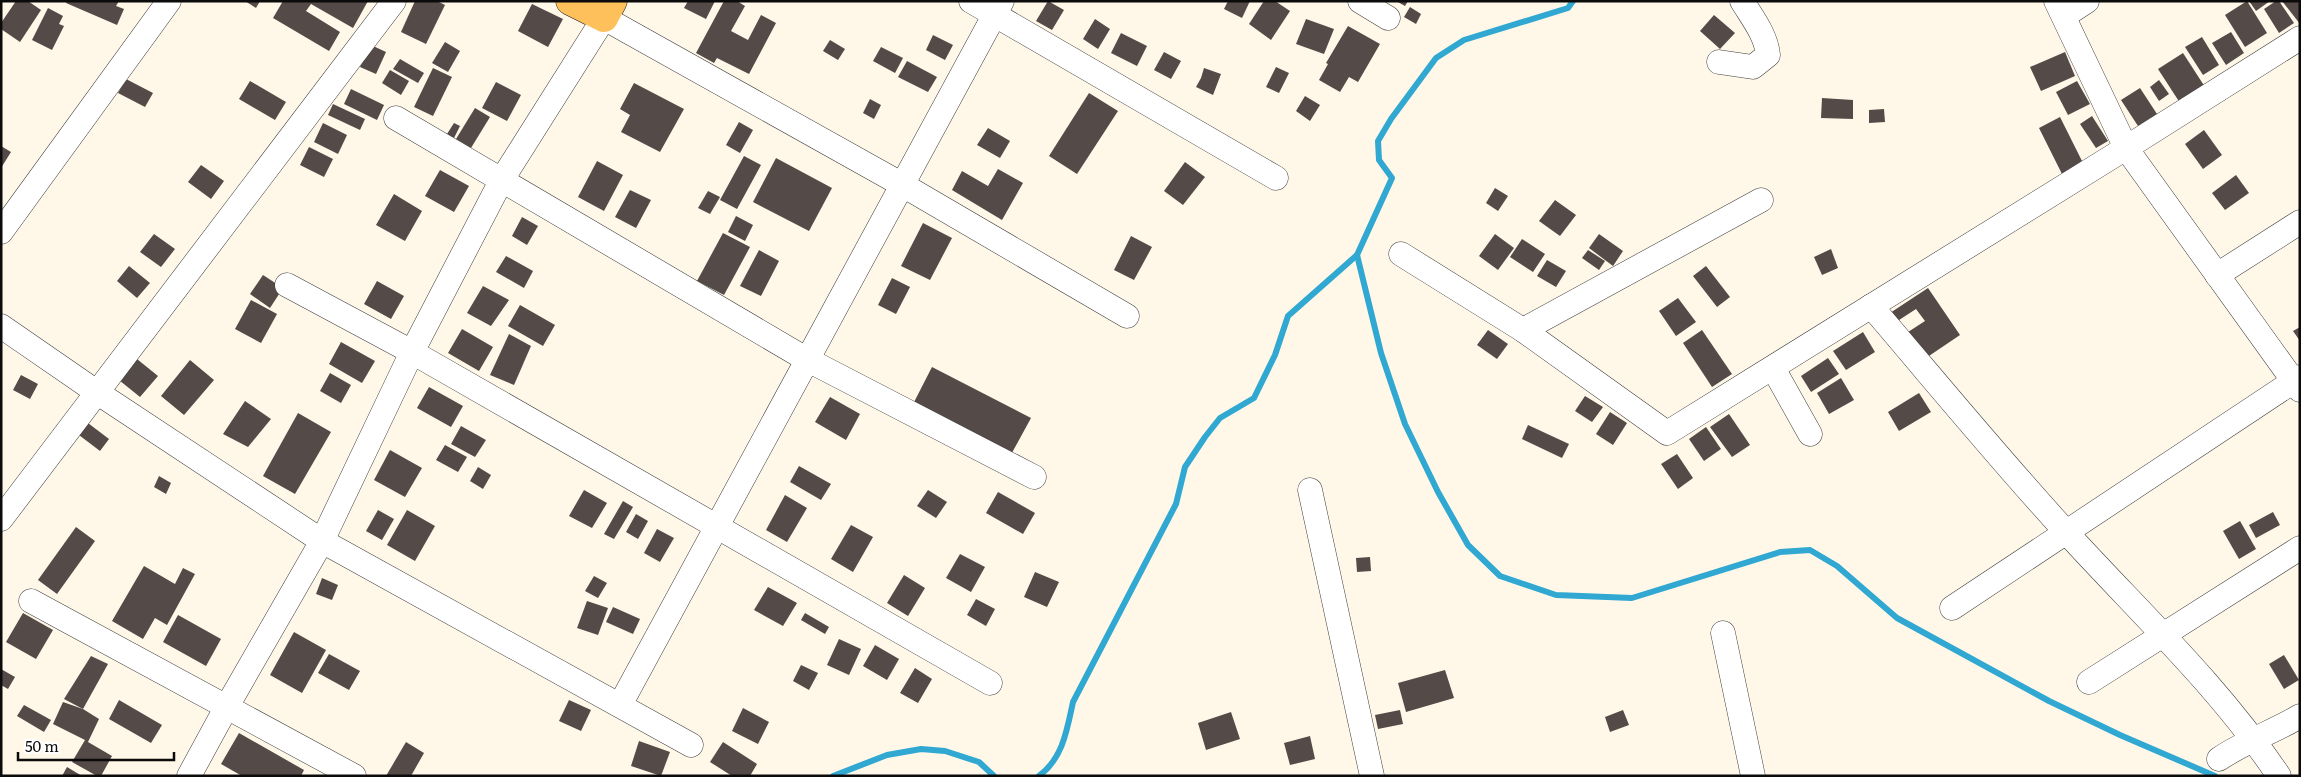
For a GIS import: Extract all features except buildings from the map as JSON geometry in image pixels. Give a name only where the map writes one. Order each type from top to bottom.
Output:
[{"type":"main road","points":[[570,1],[609,10]]},
{"type":"street","points":[[1,232],[169,1]]},
{"type":"street","points":[[1,519],[394,1]]},
{"type":"street","points":[[971,1],[998,8],[1276,178]]},
{"type":"street","points":[[1360,1],[1388,18]]},
{"type":"street","points":[[1719,62],[1753,67],[1768,55],[1767,44],[1762,33],[1742,1]]},
{"type":"street","points":[[1952,608],[2297,383],[2126,148],[2060,8],[2087,1]]},
{"type":"street","points":[[620,705],[998,8]]},
{"type":"street","points":[[189,776],[322,542],[412,352],[501,182],[609,10],[1127,316]]},
{"type":"street","points":[[1401,254],[1524,330],[1667,434],[2300,38]]},
{"type":"street","points":[[396,118],[501,182],[806,359],[1034,477]]},
{"type":"street","points":[[1524,330],[1761,200]]},
{"type":"street","points":[[2217,275],[2300,222]]},
{"type":"street","points":[[287,285],[412,352],[990,683]]},
{"type":"street","points":[[1871,306],[2066,532],[2163,635],[2254,738],[2279,776]]},
{"type":"street","points":[[1,326],[322,542],[691,745]]},
{"type":"street","points":[[1773,368],[1810,434]]},
{"type":"street","points":[[1310,490],[1372,776]]},
{"type":"street","points":[[2089,682],[2300,548]]},
{"type":"street","points":[[31,601],[354,776]]},
{"type":"street","points":[[1723,633],[1753,776]]},
{"type":"street","points":[[2219,758],[2254,738],[2278,730],[2300,716]]},
{"type":"waterway","points":[[1039,776],[1054,761],[1059,752],[1066,733],[1073,702],[1176,504],[1185,467],[1220,418],[1254,398],[1275,355],[1288,316],[1357,255],[1392,178],[1379,160],[1378,141],[1391,119],[1436,58],[1464,40],[1568,8],[1573,1]]},
{"type":"waterway","points":[[1357,255],[1381,353],[1405,424],[1438,492],[1468,545],[1500,576],[1556,595],[1632,598],[1780,552],[1810,550],[1837,566],[1897,618],[2049,701],[2120,735],[2215,776]]},
{"type":"waterway","points":[[833,776],[887,755],[921,749],[945,751],[979,762],[994,776]]}]
